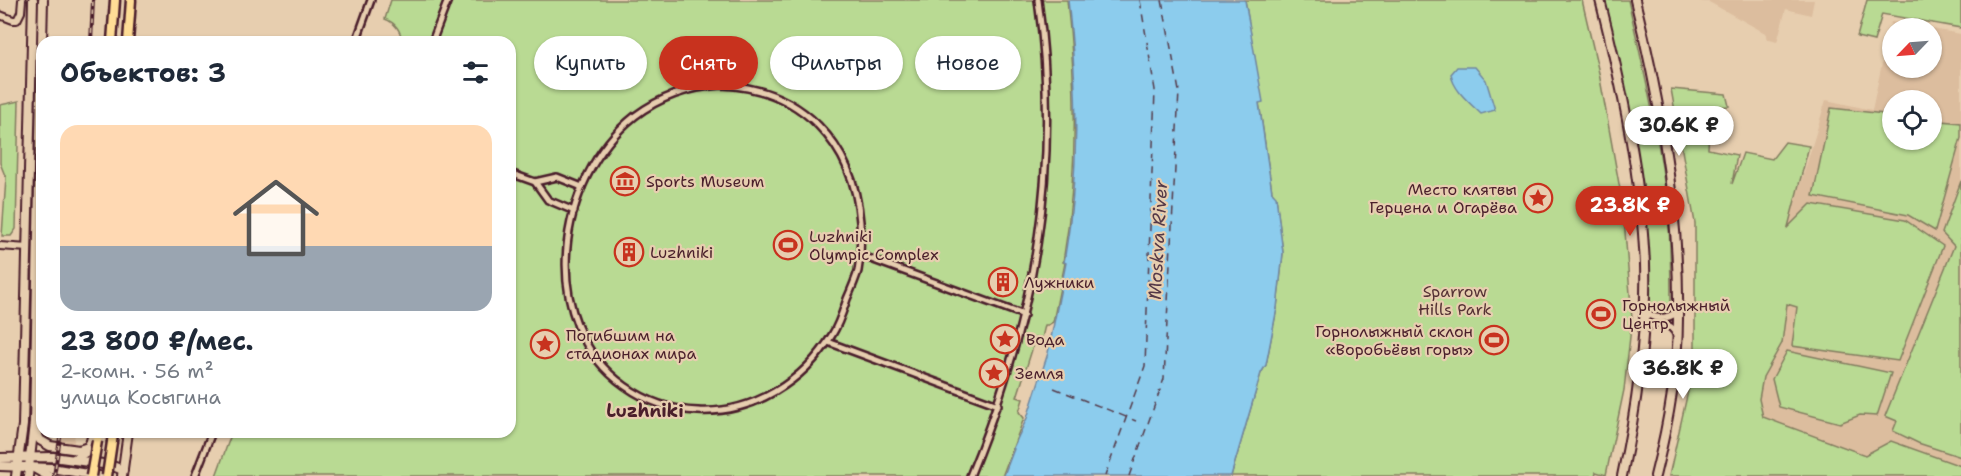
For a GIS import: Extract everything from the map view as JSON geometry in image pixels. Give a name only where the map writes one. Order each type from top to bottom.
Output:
[{"type":"main road","points":[[16,476],[23,432],[33,0]]},
{"type":"main road","points":[[42,36],[43,0]]},
{"type":"main road","points":[[112,36],[115,0]]},
{"type":"main road","points":[[128,36],[131,0]]},
{"type":"main road","points":[[1600,0],[1635,169],[1645,265],[1640,378],[1622,476]]},
{"type":"main road","points":[[1635,0],[1654,86],[1672,200],[1678,311],[1668,414],[1655,476]]},
{"type":"main road","points":[[28,476],[31,467],[34,423],[36,323]]},
{"type":"main road","points":[[34,423],[36,433]]},
{"type":"main road","points":[[39,438],[50,446],[79,450],[88,447],[92,438]]},
{"type":"main road","points":[[72,460],[87,452],[93,438]]},
{"type":"main road","points":[[91,476],[94,438]]},
{"type":"main road","points":[[107,476],[112,438]]},
{"type":"main road","points":[[0,458],[53,457],[111,465],[123,473],[128,438]]},
{"type":"main road","points":[[0,466],[61,469],[99,476]]},
{"type":"main road","points":[[31,467],[48,476]]},
{"type":"street","points":[[0,15],[17,20],[21,12],[22,0]]},
{"type":"street","points":[[358,36],[371,0]]},
{"type":"street","points":[[434,36],[448,0]]},
{"type":"street","points":[[970,476],[998,405],[1024,315],[1038,245],[1046,160],[1047,104],[1038,0]]},
{"type":"street","points":[[722,85],[756,89],[773,94],[805,113],[839,151],[849,172],[858,202],[861,231],[857,273],[838,325],[828,342],[791,381],[744,406],[721,411],[694,411],[667,406],[642,396],[621,383],[602,366],[576,324],[570,304],[565,267],[566,248],[574,211],[582,187],[595,162],[613,137],[632,118],[651,105],[668,97],[702,87],[722,85]]},
{"type":"street","points":[[516,175],[535,182],[557,177],[582,187]]},
{"type":"street","points":[[535,182],[548,200],[574,211]]},
{"type":"street","points":[[0,246],[28,248]]},
{"type":"street","points":[[860,255],[1024,315]]},
{"type":"street","points":[[1644,308],[1647,315],[1652,317],[1668,318],[1678,311]]},
{"type":"street","points":[[1643,332],[1653,323],[1668,324],[1677,336]]},
{"type":"street","points":[[828,342],[998,405]]},
{"type":"street","points":[[195,476],[210,438]]},
{"type":"shaded area","points":[[1698,0],[1814,0],[1811,15],[1786,9],[1777,42],[1766,39],[1767,34],[1709,2]]},
{"type":"shaded area","points":[[1942,31],[1961,34],[1961,476],[1795,476],[1711,351],[1787,228],[1826,100],[1872,110],[1882,64],[1882,78],[1942,78]]},
{"type":"shaded area","points":[[57,438],[74,438],[68,476],[51,476]]},
{"type":"green space","name":"Luzhniki Olympic Complex","points":[[391,0],[1067,0],[1073,66],[1074,131],[1071,197],[1063,262],[1065,263],[1053,322],[1045,325],[1042,338],[1036,337],[1017,397],[1023,399],[1019,412],[1024,418],[1003,474],[1000,476],[216,476],[230,438],[516,438],[516,36],[400,36],[392,23],[385,19]]},
{"type":"green space","name":"Sparrow Hills Park","points":[[1245,0],[1582,0],[1599,73],[1623,206],[1632,319],[1624,390],[1606,475],[1596,472],[1595,476],[1231,476],[1261,373],[1266,365],[1277,308],[1283,253],[1276,197],[1272,192],[1259,102],[1262,102]]},
{"type":"green space","points":[[1604,0],[1628,0],[1651,107],[1661,161],[1669,227],[1671,311],[1666,315],[1649,315],[1648,269],[1616,52]]},
{"type":"green space","points":[[1867,0],[1961,0],[1961,28],[1942,25],[1942,18],[1905,18],[1882,14],[1874,41],[1857,37]]},
{"type":"green space","points":[[1671,89],[1726,94],[1729,106],[1710,108],[1708,149],[1737,155],[1732,184],[1743,153],[1772,159],[1785,142],[1809,146],[1788,227],[1811,204],[1905,220],[1943,246],[1898,361],[1792,346],[1797,307],[1787,304],[1782,343],[1763,377],[1759,399],[1763,417],[1865,455],[1891,441],[1961,466],[1961,476],[1669,476],[1695,360],[1695,223]]},
{"type":"green space","points":[[19,101],[16,229],[11,236],[2,236],[6,178],[0,163],[0,105]]},
{"type":"green space","points":[[1831,108],[1882,114],[1882,150],[1942,150],[1942,121],[1961,123],[1961,138],[1935,231],[1908,215],[1813,196]]},
{"type":"green space","points":[[1961,181],[1961,457],[1918,443],[1893,431],[1897,421],[1885,416],[1954,246],[1942,233]]},
{"type":"green space","points":[[1787,351],[1891,373],[1877,416],[1860,415],[1840,423],[1779,407],[1772,379]]},
{"type":"water","name":"Moskva River","points":[[1068,0],[1245,0],[1263,102],[1259,103],[1272,192],[1276,196],[1283,253],[1277,308],[1266,365],[1261,373],[1231,476],[1002,476],[1027,418],[1048,353],[1066,263],[1064,262],[1073,195],[1076,131],[1074,67]]},
{"type":"water","points":[[1457,67],[1475,67],[1486,80],[1495,110],[1481,114],[1463,96],[1452,80],[1451,74]]},
{"type":"ferry route","points":[[1105,476],[1145,366],[1155,90],[1140,0]]},
{"type":"ferry route","points":[[1129,476],[1164,379],[1179,91],[1162,0]]},
{"type":"ferry route","points":[[1054,388],[1136,421]]},
{"type":"railway","points":[[91,36],[93,0]]},
{"type":"railway","points":[[54,476],[60,438]]},
{"type":"place","name":"Sports Museum","points":[[625,181]]},
{"type":"place","name":"Место клятвы Герцена и Огарёва","points":[[1538,198]]},
{"type":"place","name":"Luzhniki Olympic Complex","points":[[788,245]]},
{"type":"place","name":"Luzhniki","points":[[629,252]]},
{"type":"place","name":"Лужники","points":[[1003,282]]},
{"type":"place","name":"Горнолыжный Центр","points":[[1601,314]]},
{"type":"place","name":"Вода","points":[[1005,339]]},
{"type":"place","name":"Горнолыжный склон «Воробьёвы горы»","points":[[1494,340]]},
{"type":"place","name":"Погибшим на стадионах мира","points":[[545,344]]},
{"type":"place","name":"Земля","points":[[994,373]]},
{"type":"district","name":"Luzhniki","points":[[645,411]]}]
